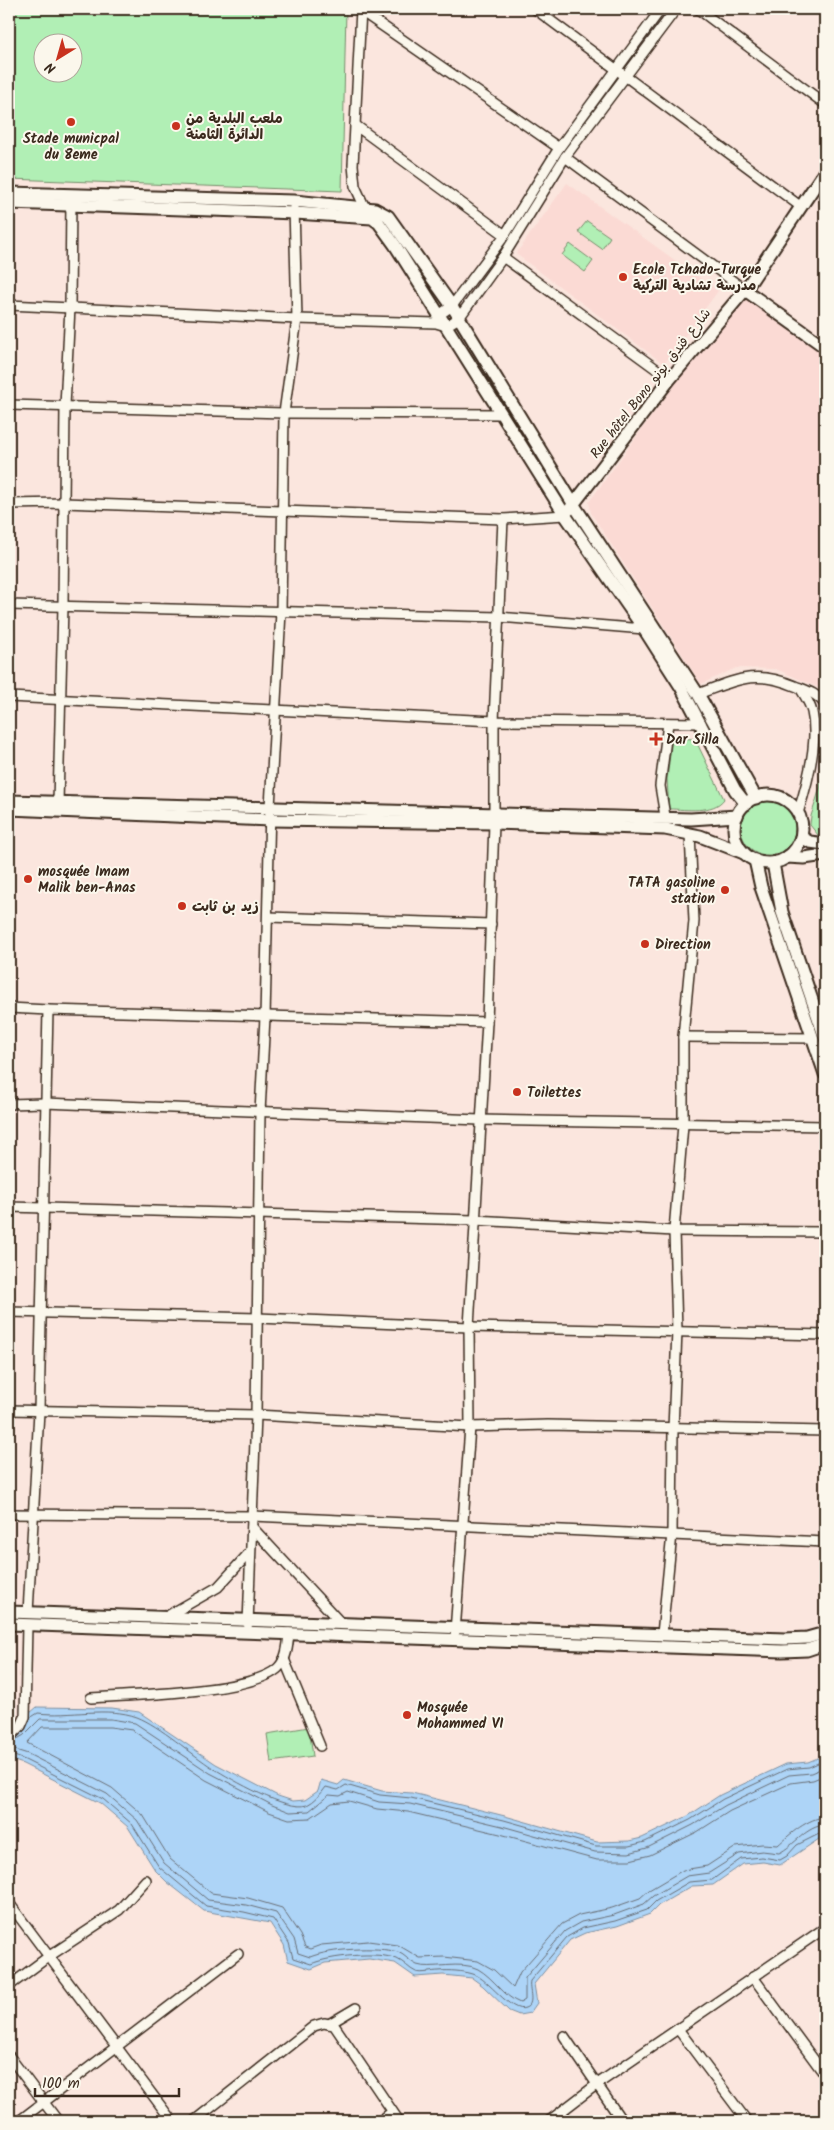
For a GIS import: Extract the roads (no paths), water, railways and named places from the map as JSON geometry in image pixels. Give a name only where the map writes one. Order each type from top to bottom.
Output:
[{"type":"street","points":[[535,9],[800,206]]},
{"type":"street","points":[[440,321],[505,235],[559,148],[660,9]]},
{"type":"street","points":[[9,305],[297,319],[440,321],[459,318],[503,257],[565,157],[676,9]]},
{"type":"street","points":[[698,9],[825,104]]},
{"type":"street","points":[[361,10],[559,148]]},
{"type":"street","points":[[361,10],[354,186],[365,208]]},
{"type":"street","points":[[355,125],[505,235]]},
{"type":"street","points":[[565,157],[744,290],[825,346]]},
{"type":"street","name":"Rue hôtel Bono شارع فندق بونو","points":[[565,515],[670,379],[744,290],[825,171]]},
{"type":"street","points":[[9,193],[71,200]]},
{"type":"street","points":[[58,803],[63,606],[65,406],[70,307],[71,200]]},
{"type":"street","points":[[9,203],[71,200],[365,208],[375,209],[388,216],[452,306],[574,505],[698,694],[751,801]]},
{"type":"street","points":[[248,1634],[256,1415],[260,1112],[265,1017],[270,807],[281,612],[284,413],[297,319],[294,207]]},
{"type":"street","points":[[294,207],[372,218],[390,238],[440,321],[565,515],[644,629],[701,723],[735,790],[751,801]]},
{"type":"street","points":[[503,257],[670,379]]},
{"type":"street","points":[[9,405],[284,413],[500,414]]},
{"type":"street","points":[[9,504],[64,503],[503,519],[565,515]]},
{"type":"street","points":[[455,1634],[470,1427],[469,1327],[487,1022],[494,818],[494,721],[503,519]]},
{"type":"street","points":[[9,605],[498,617],[644,629]]},
{"type":"street","points":[[698,694],[721,684],[748,676],[774,678],[816,694],[825,704]]},
{"type":"street","points":[[798,813],[809,780],[813,728],[813,714],[800,688]]},
{"type":"street","points":[[9,698],[61,698],[494,721],[701,723]]},
{"type":"street","points":[[665,816],[660,786],[668,723]]},
{"type":"street","points":[[744,853],[735,836],[737,816],[751,801],[765,796],[784,799],[798,813],[801,820],[799,845],[787,858]]},
{"type":"street","points":[[9,801],[220,808],[270,807],[665,829],[720,842],[755,860],[773,863],[787,858],[825,855]]},
{"type":"street","points":[[9,809],[270,820],[665,816],[691,819],[737,816]]},
{"type":"street","points":[[662,1634],[672,1534],[673,1429],[677,1331],[674,1232],[683,1125],[683,1037],[694,921],[690,834]]},
{"type":"street","points":[[801,837],[810,842],[825,844]]},
{"type":"street","points":[[755,860],[761,887],[825,1074]]},
{"type":"street","points":[[773,863],[782,912],[824,1033]]},
{"type":"street","points":[[268,917],[491,924]]},
{"type":"street","points":[[9,1008],[265,1017],[487,1022]]},
{"type":"street","points":[[28,1613],[39,1410],[40,1312],[45,1208],[44,1103],[48,1010]]},
{"type":"street","points":[[683,1037],[813,1038]]},
{"type":"street","points":[[9,1104],[44,1103],[480,1120],[825,1126]]},
{"type":"street","points":[[9,1207],[474,1220],[674,1232],[825,1232]]},
{"type":"street","points":[[9,1312],[258,1318],[469,1327],[825,1335]]},
{"type":"street","points":[[9,1410],[256,1415],[470,1427],[548,1426],[825,1431]]},
{"type":"street","points":[[9,1514],[252,1516],[825,1542]]},
{"type":"street","points":[[252,1527],[340,1622]]},
{"type":"street","points":[[164,1618],[218,1587],[250,1552]]},
{"type":"street","points":[[9,1612],[28,1613],[57,1620],[248,1634],[662,1634],[785,1639],[807,1638],[825,1633]]},
{"type":"street","points":[[9,1624],[28,1625],[57,1620],[164,1618],[340,1622],[455,1634],[782,1651],[807,1650],[825,1644]]},
{"type":"street","points":[[9,1738],[21,1726],[25,1717],[28,1625]]},
{"type":"street","points":[[90,1698],[184,1692],[248,1682],[274,1672],[284,1659],[288,1649],[289,1633]]},
{"type":"street","points":[[284,1659],[320,1746]]},
{"type":"street","points":[[9,1986],[48,1957],[119,1910],[146,1880]]},
{"type":"street","points":[[9,1903],[172,2121]]},
{"type":"street","points":[[549,2121],[596,2085],[825,1928]]},
{"type":"street","points":[[19,2121],[118,2048],[238,1954]]},
{"type":"street","points":[[753,1977],[825,2074]]},
{"type":"street","points":[[329,2024],[356,2008]]},
{"type":"street","points":[[194,2121],[314,2026],[324,2023],[334,2026],[399,2121]]},
{"type":"street","points":[[678,2029],[747,2121]]},
{"type":"street","points":[[564,2036],[622,2121]]},
{"type":"street","points":[[9,2056],[58,2121]]},
{"type":"street","points":[[380,2121],[392,2112]]},
{"type":"water","points":[[37,1707],[112,1708],[139,1712],[216,1764],[278,1796],[293,1801],[305,1800],[318,1791],[321,1780],[338,1785],[344,1780],[382,1791],[412,1793],[505,1816],[597,1842],[629,1841],[642,1838],[688,1816],[720,1795],[786,1764],[808,1762],[825,1755],[825,1835],[780,1865],[763,1862],[743,1864],[713,1885],[692,1886],[659,1905],[650,1914],[617,1926],[585,1933],[570,1940],[534,1984],[537,2003],[530,2013],[519,2015],[509,2011],[472,1978],[443,1975],[415,1977],[395,1963],[369,1959],[325,1963],[311,1969],[288,1961],[284,1945],[270,1923],[204,1911],[167,1882],[155,1870],[128,1827],[100,1803],[23,1764],[9,1759],[9,1731]]},
{"type":"place","name":"Stade municpal du 8eme","points":[[71,122]]},
{"type":"place","name":"ملعب البلدية من الدائرة الثامنة","points":[[176,126]]},
{"type":"place","name":"Ecole Tchado-Turque مدرسة تشادية التركية","points":[[623,277]]},
{"type":"place","name":"Dar Silla","points":[[656,739]]},
{"type":"place","name":"mosquée Imam Malik ben-Anas","points":[[28,879]]},
{"type":"place","name":"TATA gasoline station","points":[[725,890]]},
{"type":"place","name":"زيد بن ثابت","points":[[182,906]]},
{"type":"place","name":"Direction","points":[[645,944]]},
{"type":"place","name":"Toilettes","points":[[517,1092]]},
{"type":"place","name":"Mosquée Mohammed VI","points":[[407,1715]]}]
